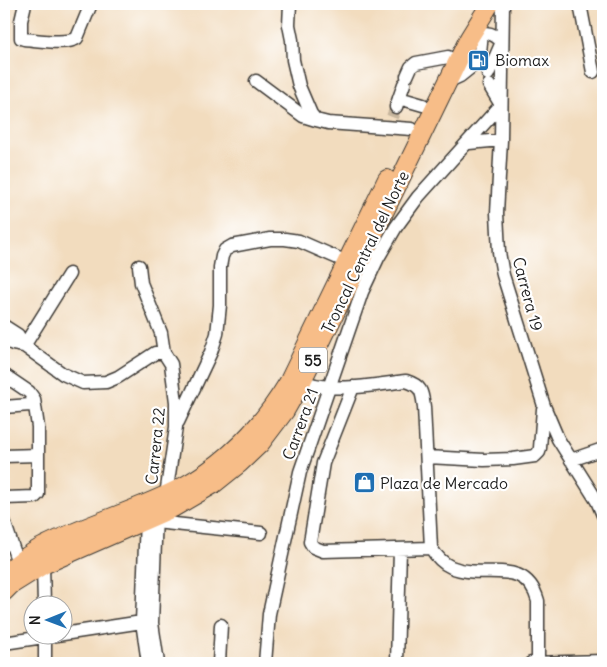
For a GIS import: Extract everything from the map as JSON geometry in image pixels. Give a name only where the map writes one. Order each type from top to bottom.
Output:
[{"type":"highway","name":"Troncal Central del Norte","points":[[4,574],[43,546],[166,495],[197,478],[234,450],[264,418],[281,395],[297,378],[347,262],[423,105],[478,4]]},
{"type":"highway","name":"Troncal Central del Norte","points":[[4,592],[11,585],[43,565],[151,520],[201,492],[239,464],[273,428],[448,82],[480,57],[502,5]]},
{"type":"street","points":[[25,4],[20,21],[21,38],[65,41],[77,38],[91,4]]},
{"type":"street","points":[[290,4],[289,25],[295,71],[311,114],[316,120]]},
{"type":"street","points":[[580,4],[593,72]]},
{"type":"street","name":"Carrera 19","points":[[502,5],[501,140],[497,213],[499,252],[503,275],[544,406],[558,439],[597,500],[603,516]]},
{"type":"street","points":[[480,57],[502,42],[497,36],[490,33],[480,57],[501,105]]},
{"type":"street","points":[[394,112],[405,80],[416,63],[448,57]]},
{"type":"street","points":[[256,81],[304,116],[328,124],[423,105]]},
{"type":"street","name":"Carrera 21","points":[[266,663],[269,614],[300,472],[362,292],[378,258],[396,227],[418,197],[501,105]]},
{"type":"street","points":[[394,112],[412,129]]},
{"type":"street","points":[[469,142],[501,140]]},
{"type":"street","points":[[176,427],[211,352],[216,334],[220,313],[220,267],[225,250],[232,246],[270,239],[299,240],[347,262]]},
{"type":"street","name":"Carrera 22","points":[[140,266],[141,283],[161,333],[164,353],[171,364],[176,402],[176,427],[166,495]]},
{"type":"street","points":[[24,346],[69,274]]},
{"type":"street","points":[[4,326],[18,335],[24,346]]},
{"type":"street","points":[[4,338],[13,344],[24,346],[63,374],[83,383],[106,382],[118,377],[155,353],[164,353]]},
{"type":"street","points":[[4,375],[29,392],[34,399],[38,419],[39,490],[37,496],[4,498]]},
{"type":"street","points":[[297,378],[330,387],[353,387],[406,382],[415,384],[420,388],[427,457],[431,548],[451,567],[461,570],[513,573],[530,582],[538,601],[536,663],[603,661]]},
{"type":"street","points":[[353,387],[323,463],[310,542],[313,547],[323,550],[431,548]]},
{"type":"street","points":[[4,407],[30,405],[34,399]]},
{"type":"street","points":[[427,457],[484,460],[535,456],[540,452],[544,406]]},
{"type":"street","points":[[571,460],[603,449]]},
{"type":"street","points":[[4,456],[38,455]]},
{"type":"street","points":[[148,663],[147,623],[151,520],[261,533]]},
{"type":"street","points":[[4,521],[18,563]]},
{"type":"street","points":[[398,663],[400,549]]},
{"type":"street","points":[[43,565],[44,594]]},
{"type":"street","points":[[72,633],[147,623]]},
{"type":"street","points":[[147,623],[158,663]]},
{"type":"street","points":[[219,663],[221,625]]},
{"type":"street","points":[[4,644],[22,640]]},
{"type":"street","points":[[45,644],[45,663]]},
{"type":"tunnel","points":[[392,117],[396,107]]},
{"type":"place","name":"Biomax","points":[[479,60]]},
{"type":"place","name":"Plaza de Mercado","points":[[364,483]]}]
